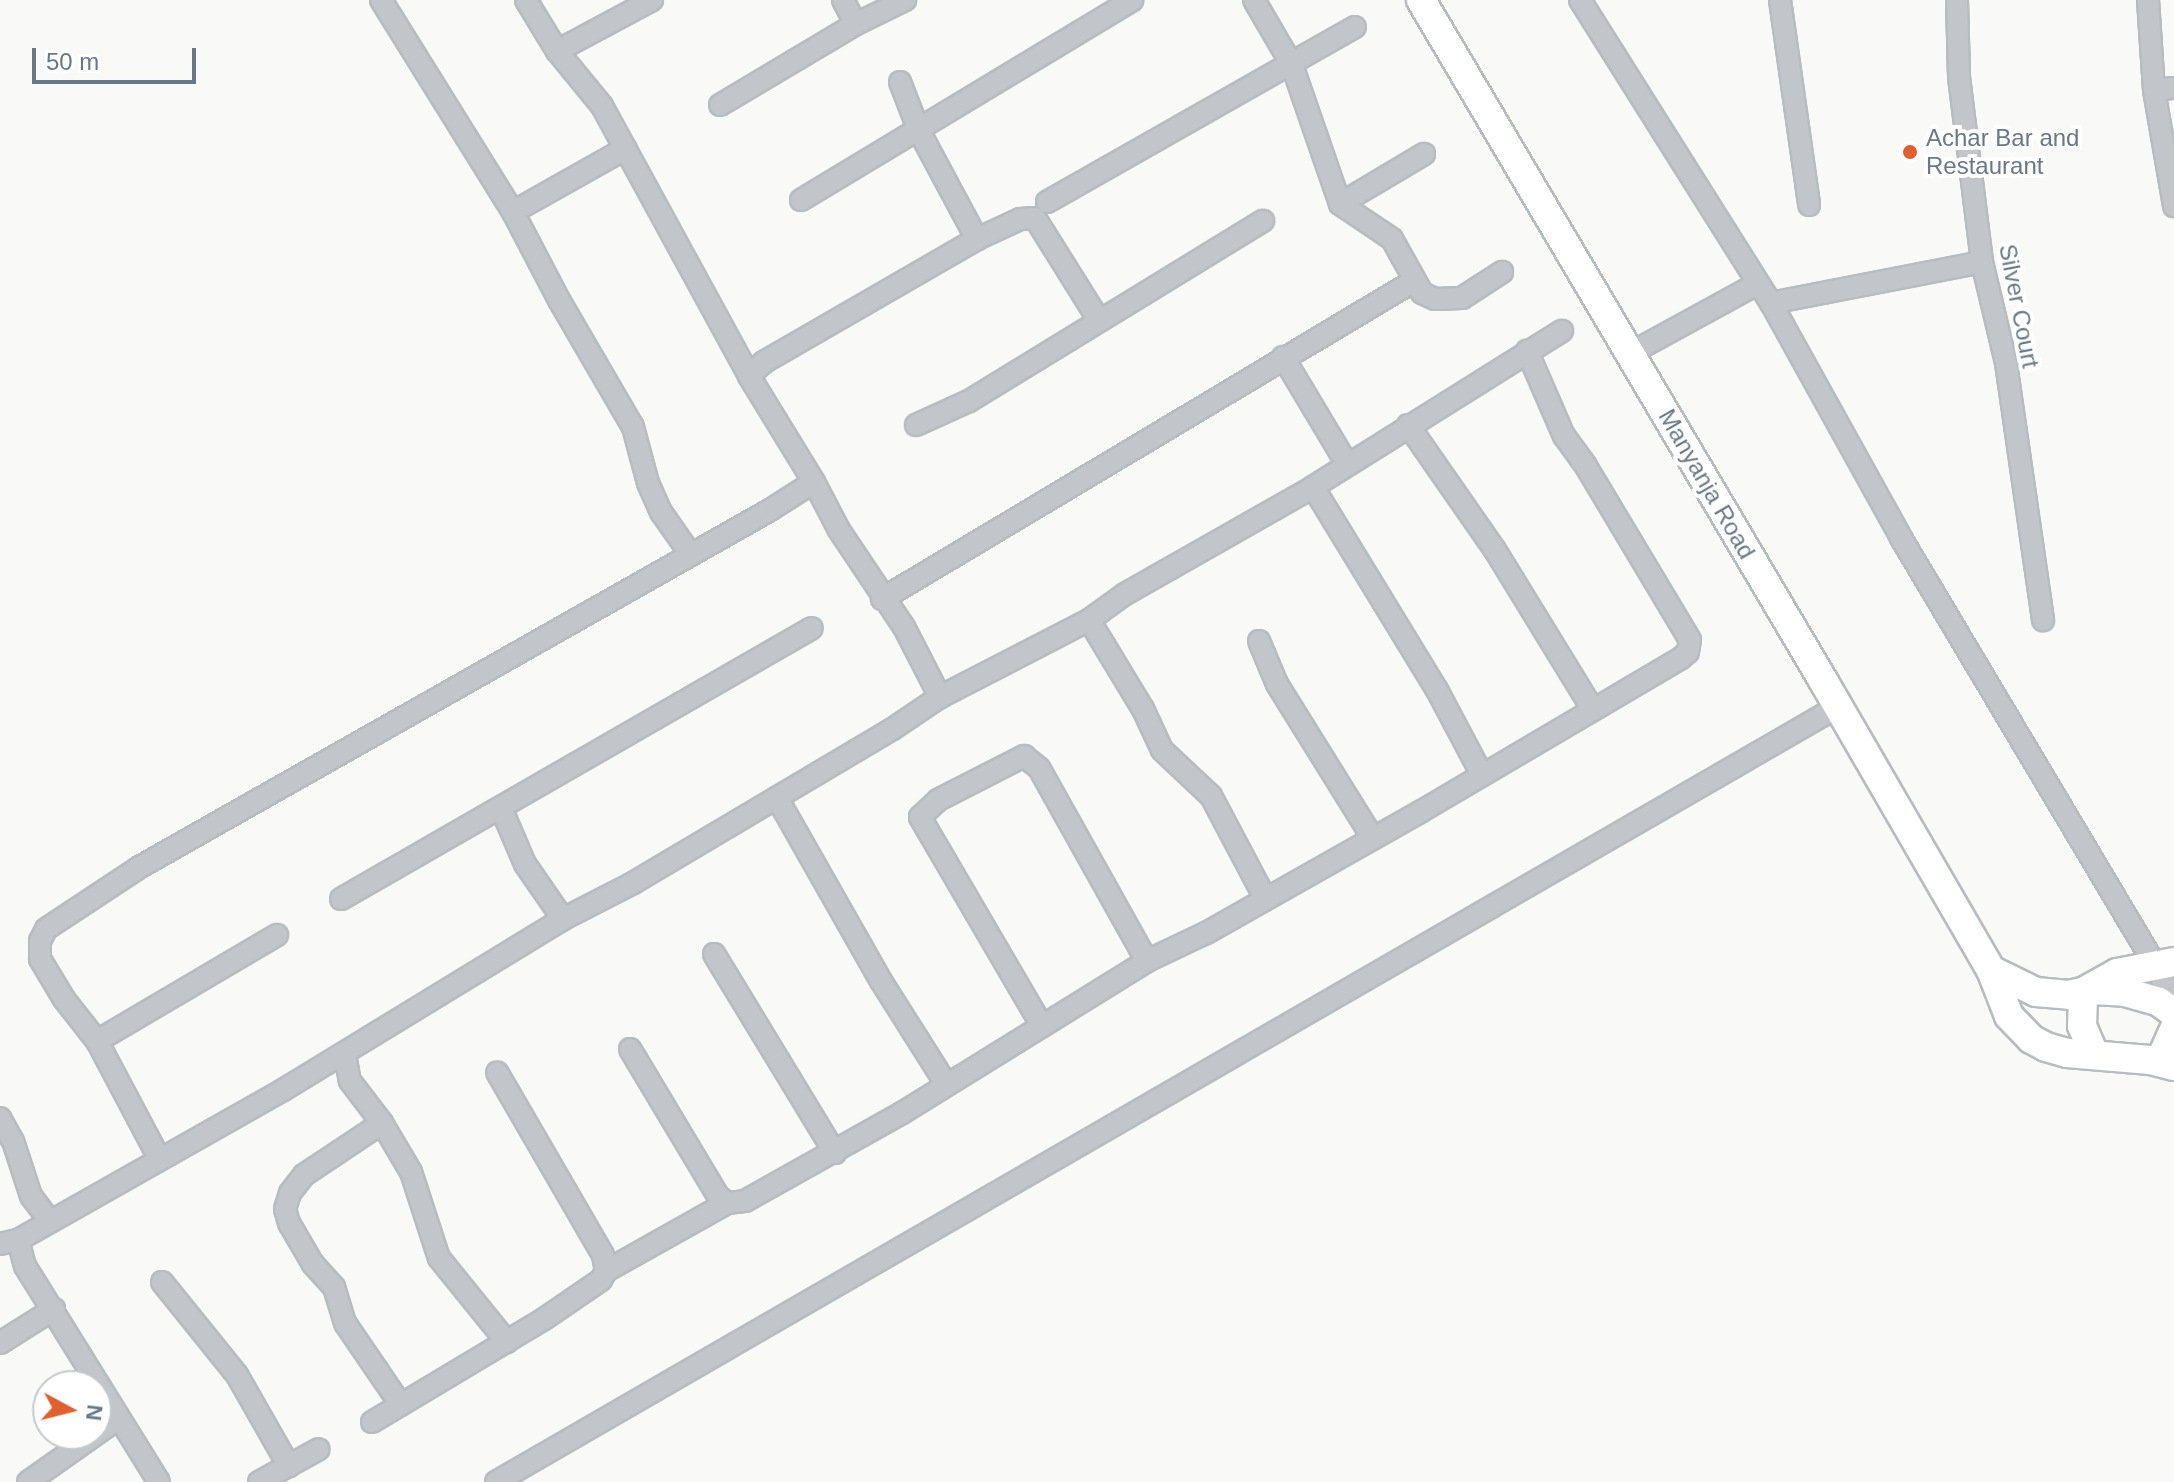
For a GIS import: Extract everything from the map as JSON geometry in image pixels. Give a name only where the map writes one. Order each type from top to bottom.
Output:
[{"type":"main road","name":"Manyanja Road","points":[[1421,0],[1991,970],[2009,1016],[2031,1039],[2067,1053],[2167,1063]]},
{"type":"main road","points":[[2083,992],[2117,973],[2166,965]]},
{"type":"main road","points":[[1991,970],[2036,992],[2069,995],[2083,992],[2135,993],[2159,1002],[2174,1013]]},
{"type":"main road","points":[[2083,992],[2082,1026],[2094,1054]]},
{"type":"main road","points":[[2167,1063],[2174,1030]]},
{"type":"street","points":[[381,0],[513,212],[559,300],[633,427],[648,483],[661,512],[691,555]]},
{"type":"street","points":[[526,0],[557,51],[602,106],[749,376],[814,482],[839,530],[882,599],[904,627],[940,697]]},
{"type":"street","points":[[557,51],[652,0]]},
{"type":"street","points":[[843,0],[856,24]]},
{"type":"street","points":[[720,105],[856,24],[905,0]]},
{"type":"street","points":[[801,200],[1132,0]]},
{"type":"street","points":[[1254,0],[1292,65],[1340,204],[1392,239],[1422,293],[1446,300],[1462,298],[1502,272]]},
{"type":"street","points":[[1580,0],[1771,303],[1951,625],[2166,965],[2174,1005]]},
{"type":"street","points":[[1780,0],[1809,205]]},
{"type":"street","name":"Silver Court","points":[[1957,0],[1959,77],[1982,262],[2006,363],[2043,620]]},
{"type":"street","points":[[2148,0],[2164,89],[2174,206]]},
{"type":"street","points":[[1047,202],[1355,27]]},
{"type":"street","points":[[900,82],[919,131],[977,239]]},
{"type":"street","points":[[513,212],[625,149]]},
{"type":"street","points":[[1340,204],[1424,154]]},
{"type":"street","points":[[749,376],[764,362],[977,239],[1020,219],[1035,218],[1098,319]]},
{"type":"street","points":[[916,425],[969,401],[1098,319],[1263,221]]},
{"type":"street","points":[[1771,303],[1982,262]]},
{"type":"street","points":[[882,599],[1414,281]]},
{"type":"street","points":[[1631,353],[1757,284]]},
{"type":"street","points":[[159,1482],[54,1309],[9,1242],[113,1187],[345,1054],[563,919],[633,883],[940,697],[1089,620],[1125,594],[1313,487],[1562,331]]},
{"type":"street","points":[[372,1422],[507,1342],[601,1280],[606,1271],[727,1203],[753,1198],[835,1153],[1147,961],[1206,933],[1373,838],[1688,652],[1690,640],[1586,466],[1564,436],[1527,351]]},
{"type":"street","points":[[1283,357],[1347,464]]},
{"type":"street","points":[[1408,425],[1495,550],[1592,708]]},
{"type":"street","points":[[159,1158],[97,1041],[64,999],[40,959],[40,941],[55,922],[138,868],[691,555],[814,482]]},
{"type":"street","points":[[1313,487],[1437,690],[1481,773]]},
{"type":"street","points":[[1089,620],[1143,709],[1162,750],[1211,796],[1265,898]]},
{"type":"street","points":[[341,899],[812,628]]},
{"type":"street","points":[[1259,641],[1277,684],[1373,838]]},
{"type":"street","points":[[496,1482],[1837,707]]},
{"type":"street","points":[[1042,1026],[920,817],[938,800],[1024,756],[1039,768],[1147,961]]},
{"type":"street","points":[[777,798],[881,981],[946,1084]]},
{"type":"street","points":[[501,808],[525,864],[563,919]]},
{"type":"street","points":[[97,1041],[252,953],[277,935]]},
{"type":"street","points":[[714,954],[835,1153]]},
{"type":"street","points":[[630,1049],[715,1191],[727,1203]]},
{"type":"street","points":[[345,1054],[350,1081],[382,1123],[411,1172],[439,1258],[507,1342]]},
{"type":"street","points":[[497,1072],[603,1255],[606,1271]]},
{"type":"street","points":[[0,1118],[13,1141],[31,1196],[49,1220]]},
{"type":"street","points":[[382,1123],[304,1175],[290,1193],[285,1209],[289,1223],[313,1264],[334,1287],[345,1323],[401,1405]]},
{"type":"street","points":[[162,1282],[237,1375],[289,1466]]},
{"type":"street","points":[[0,1343],[54,1309]]},
{"type":"street","points":[[28,1482],[119,1418]]},
{"type":"street","points":[[259,1482],[319,1449]]},
{"type":"place","name":"Achar Bar and Restaurant","points":[[1910,152]]}]
